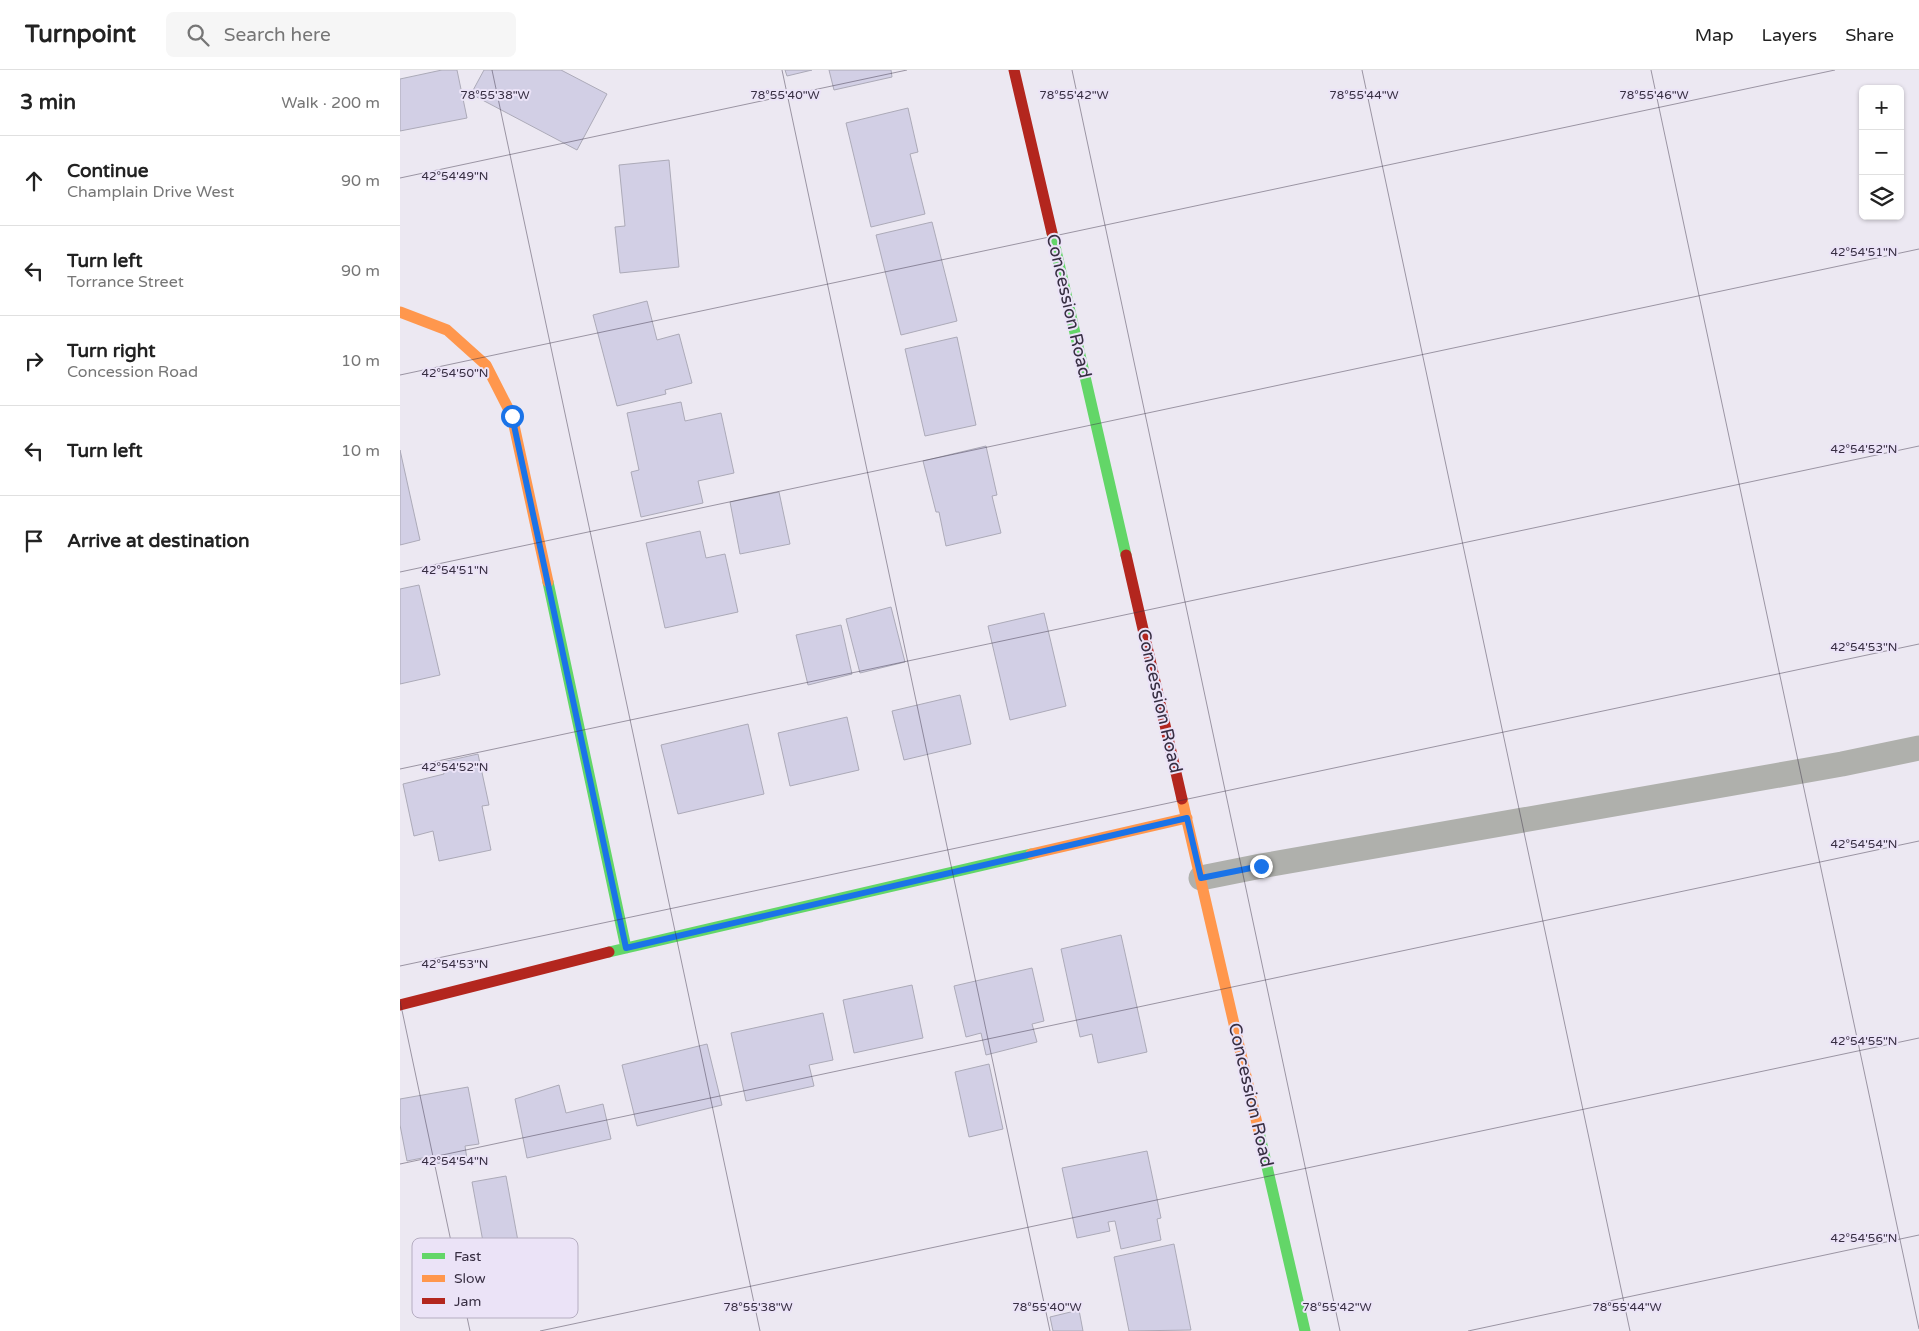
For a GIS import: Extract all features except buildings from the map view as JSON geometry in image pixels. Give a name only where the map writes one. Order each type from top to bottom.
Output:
[{"type":"street","name":"Concession Road","points":[[1014,70],[1305,1331]]},
{"type":"street","points":[[400,312],[447,330],[486,365],[512,416],[626,948]]},
{"type":"street","points":[[400,1005],[626,948],[1187,818]]},
{"type":"lane","points":[[1201,878],[1842,764],[1919,748]]},
{"type":"traffic: fast","points":[[1052,233],[1126,555]]},
{"type":"traffic: fast","points":[[548,582],[626,948]]},
{"type":"traffic: fast","points":[[609,952],[1031,854]]},
{"type":"traffic: fast","points":[[1259,1132],[1305,1331]]},
{"type":"traffic: slow","points":[[400,312],[447,330],[486,365],[512,416],[548,582]]},
{"type":"traffic: slow","points":[[1182,799],[1259,1132]]},
{"type":"traffic: slow","points":[[1031,854],[1187,818]]},
{"type":"traffic: jam","points":[[1014,70],[1052,233]]},
{"type":"traffic: jam","points":[[1126,555],[1182,799]]},
{"type":"traffic: jam","points":[[400,1005],[609,952]]},
{"type":"route","points":[[512,416],[626,948],[1187,818],[1201,878],[1261,866]]}]
